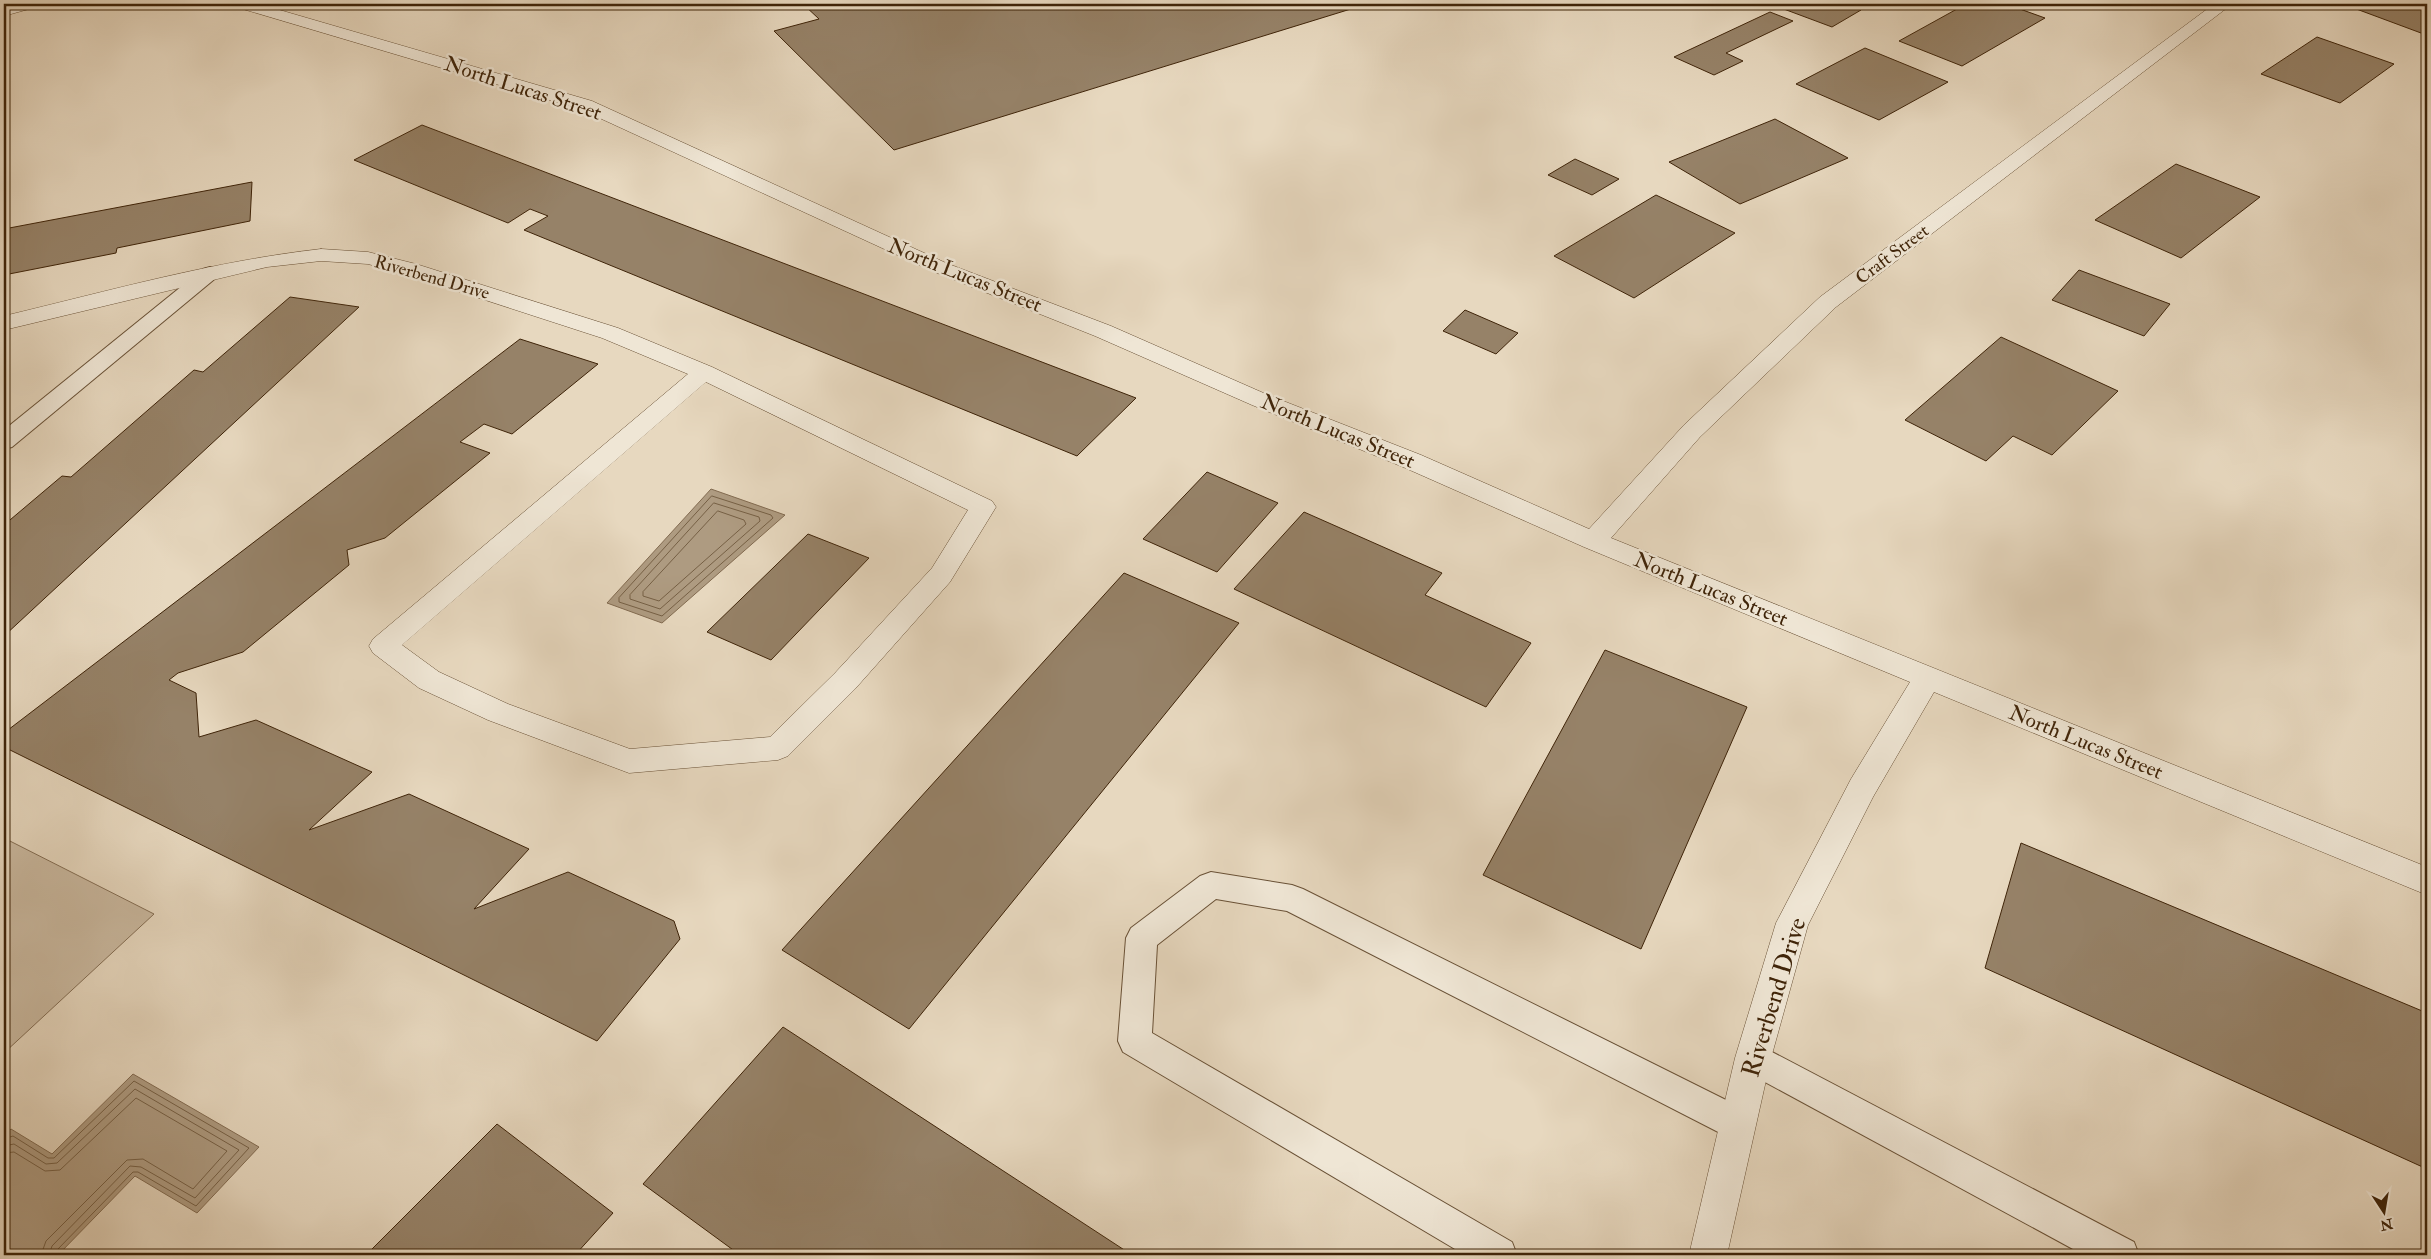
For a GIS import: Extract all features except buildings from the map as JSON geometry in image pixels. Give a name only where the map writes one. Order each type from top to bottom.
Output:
[{"type":"street","points":[[4,11],[30,4]]},
{"type":"street","name":"North Lucas Street","points":[[242,4],[586,105],[939,268],[1103,331],[1260,400],[1412,461],[1593,541],[2427,881]]},
{"type":"street","name":"Craft Street","points":[[1593,541],[1692,431],[1828,302],[2224,4]]},
{"type":"street","name":"Riverbend Drive","points":[[4,322],[267,261],[320,255],[368,258],[409,268],[610,333],[704,372],[983,507],[941,575],[846,681],[778,748],[629,761],[498,712],[429,680],[382,646],[704,372]]},
{"type":"street","name":"Riverbend Drive","points":[[1708,1255],[1754,1058],[1792,923],[1862,788],[1927,678]]},
{"type":"lane","points":[[4,442],[210,273]]},
{"type":"lane","points":[[1499,1255],[1135,1040],[1142,938],[1211,885],[1292,898],[1738,1124]]},
{"type":"lane","points":[[1754,1058],[2121,1255]]},
{"type":"shaded area","points":[[4,838],[154,914],[4,1053]]},
{"type":"water","points":[[711,489],[785,515],[662,623],[607,603]]},
{"type":"water","points":[[133,1074],[259,1147],[197,1213],[135,1176],[58,1255],[4,1255],[4,1136],[11,1129],[52,1154]]}]
